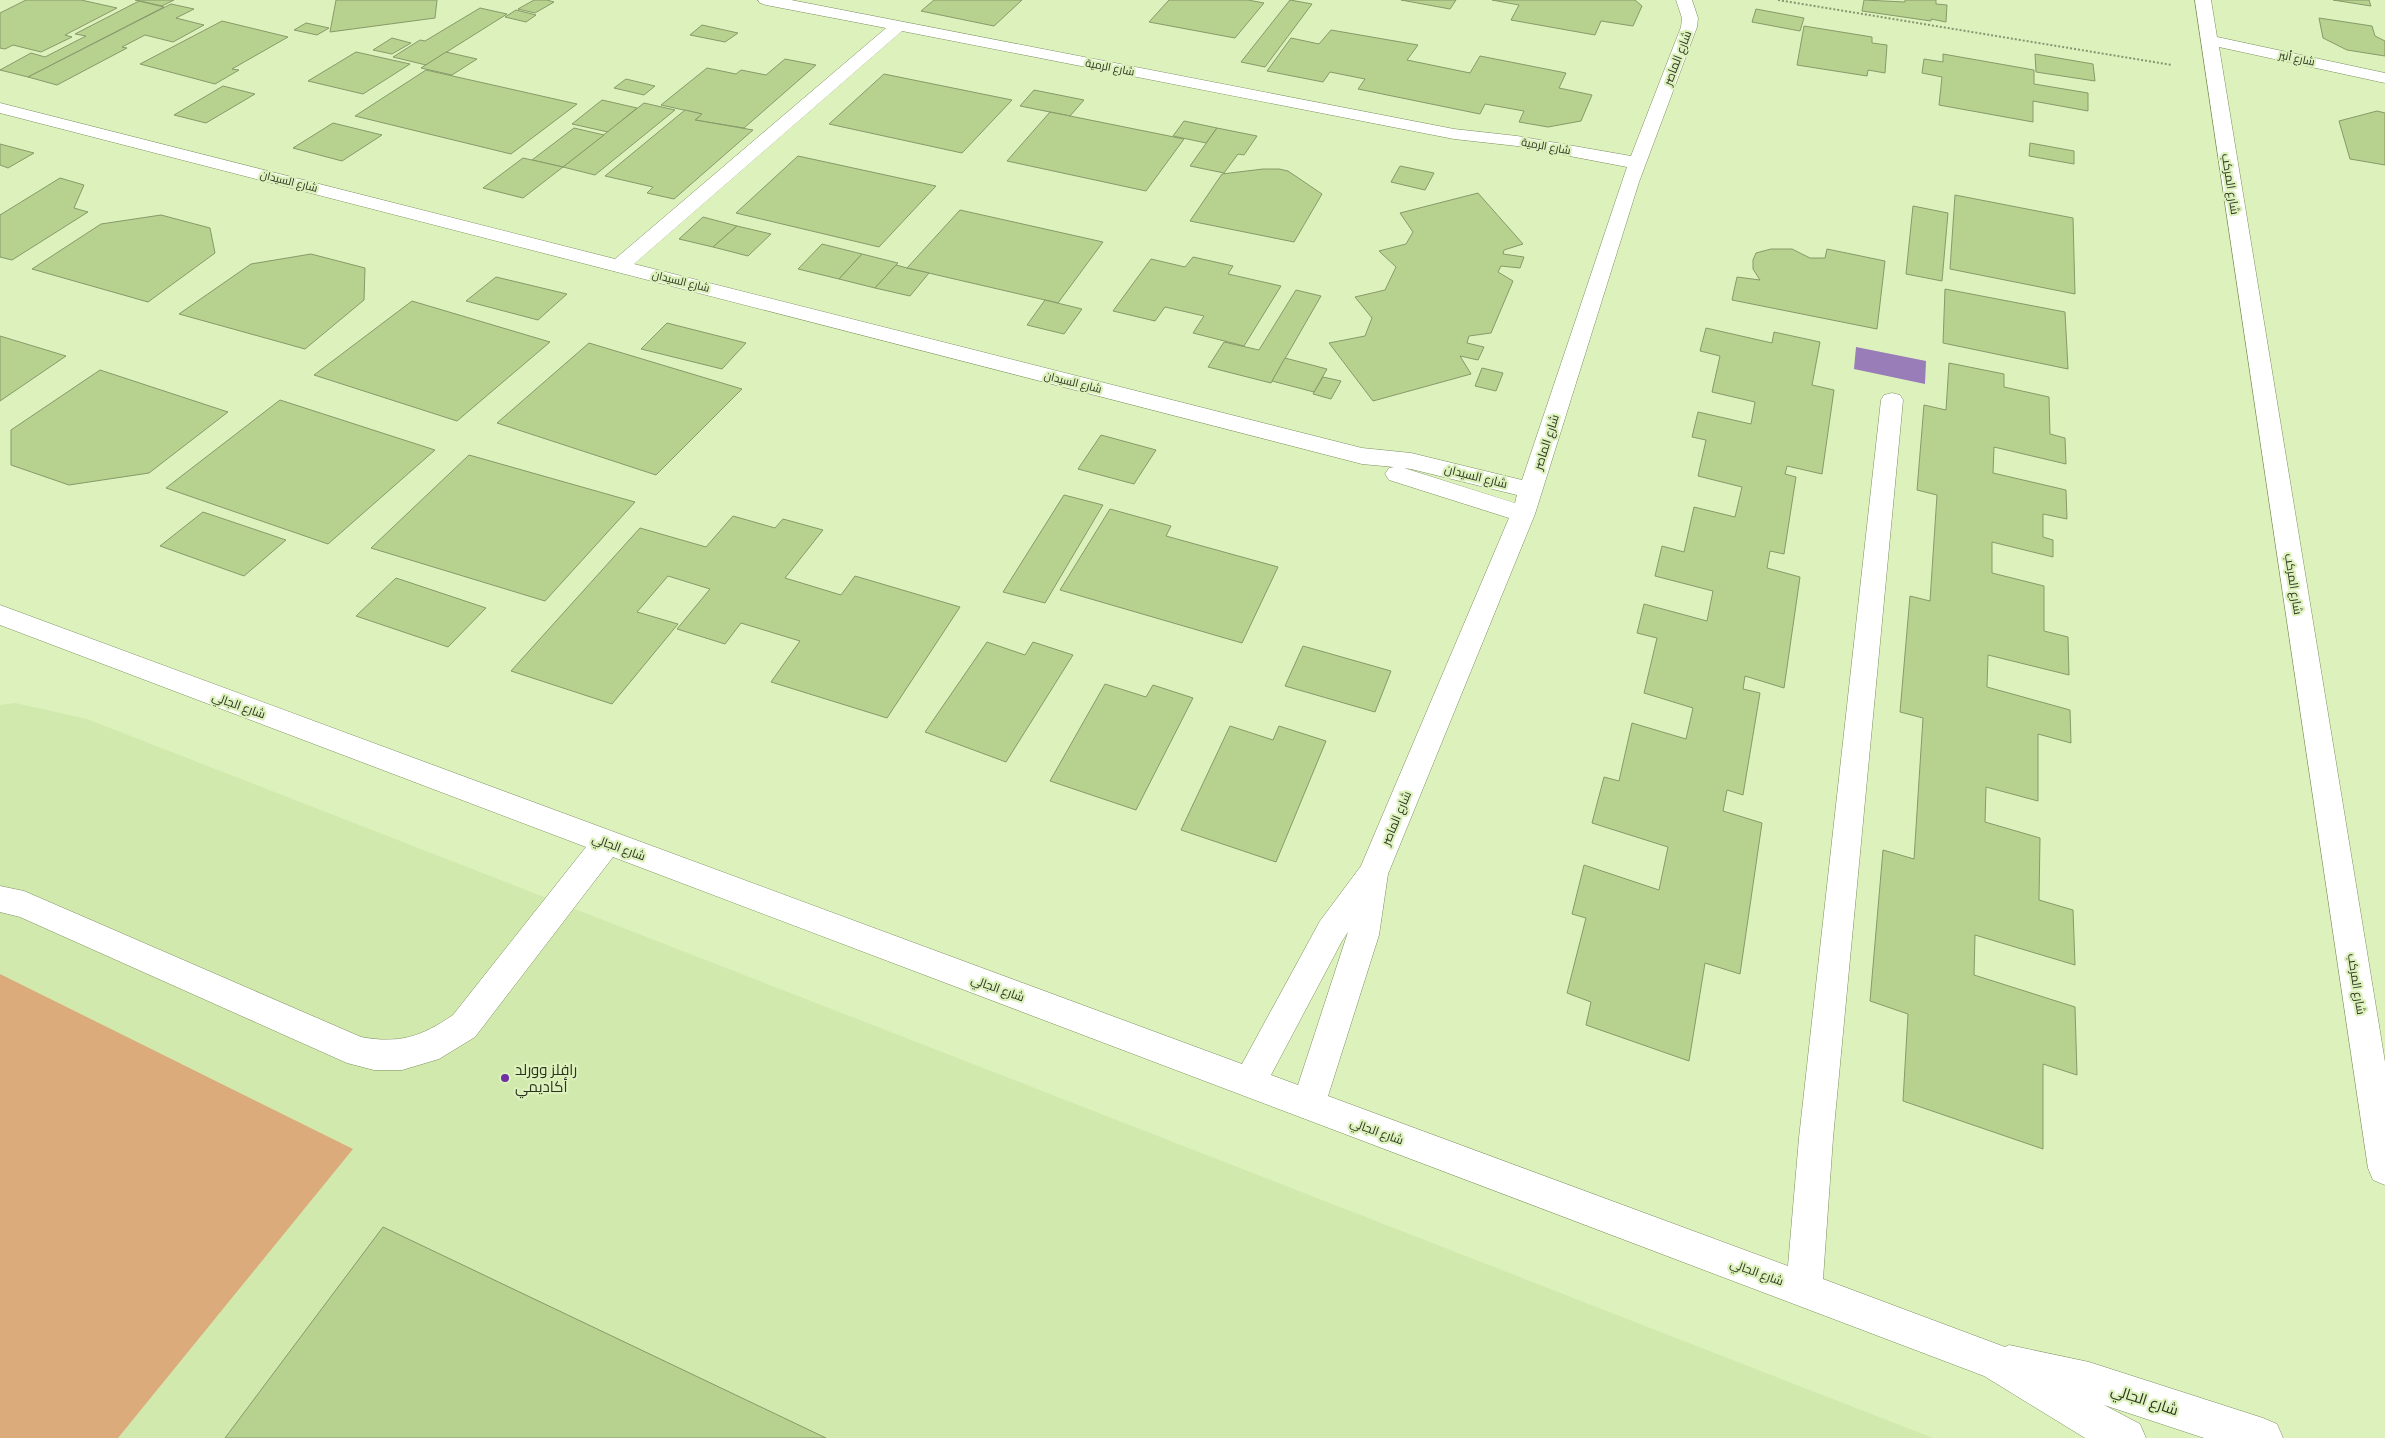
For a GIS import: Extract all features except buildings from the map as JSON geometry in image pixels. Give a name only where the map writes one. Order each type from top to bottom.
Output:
[{"type":"street","name":"شارع الرمية","points":[[766,0],[1454,134],[1518,141],[1626,174]]},
{"type":"street","name":"شارع الماصر","points":[[1308,1105],[1363,935],[1373,874],[1523,514],[1626,174],[1689,27],[1690,18],[1684,0]]},
{"type":"street","name":"شارع المركب","points":[[2203,0],[2385,1168]]},
{"type":"street","points":[[619,266],[898,26]]},
{"type":"street","name":"شارع أنير","points":[[2212,56],[2349,77],[2385,79]]},
{"type":"street","name":"شارع السيدان","points":[[0,108],[1362,456],[1411,461],[1531,490]]},
{"type":"street","name":"شارع الرمية","points":[[1454,134],[1508,151],[1592,173]]},
{"type":"street","points":[[1804,1290],[1816,1138],[1892,400]]},
{"type":"street","name":"شارع السيدان","points":[[1362,456],[1404,477],[1523,514]]},
{"type":"street","name":"شارع الجالي","points":[[0,615],[1996,1362],[2090,1381],[2263,1438]]},
{"type":"street","points":[[0,899],[24,904],[359,1052],[379,1056],[402,1056],[425,1049],[449,1038],[464,1026],[607,842]]},
{"type":"street","name":"شارع الماصر","points":[[1250,1082],[1330,931],[1373,874]]},
{"type":"street","name":"شارع الجالي","points":[[1996,1362],[2094,1422],[2126,1438]]},
{"type":"path","points":[[1778,0],[2212,56]]},
{"type":"shaded area","points":[[1856,347],[1926,361],[1925,384],[1854,369]]},
{"type":"shaded area","name":"رافلز وورلد أكاديمي","points":[[15,703],[87,719],[1933,1438],[0,1438],[0,705]]},
{"type":"shaded area","points":[[0,974],[353,1149],[118,1438],[0,1438]]},
{"type":"place","name":"رافلز وورلد أكاديمي","points":[[505,1078]]}]
